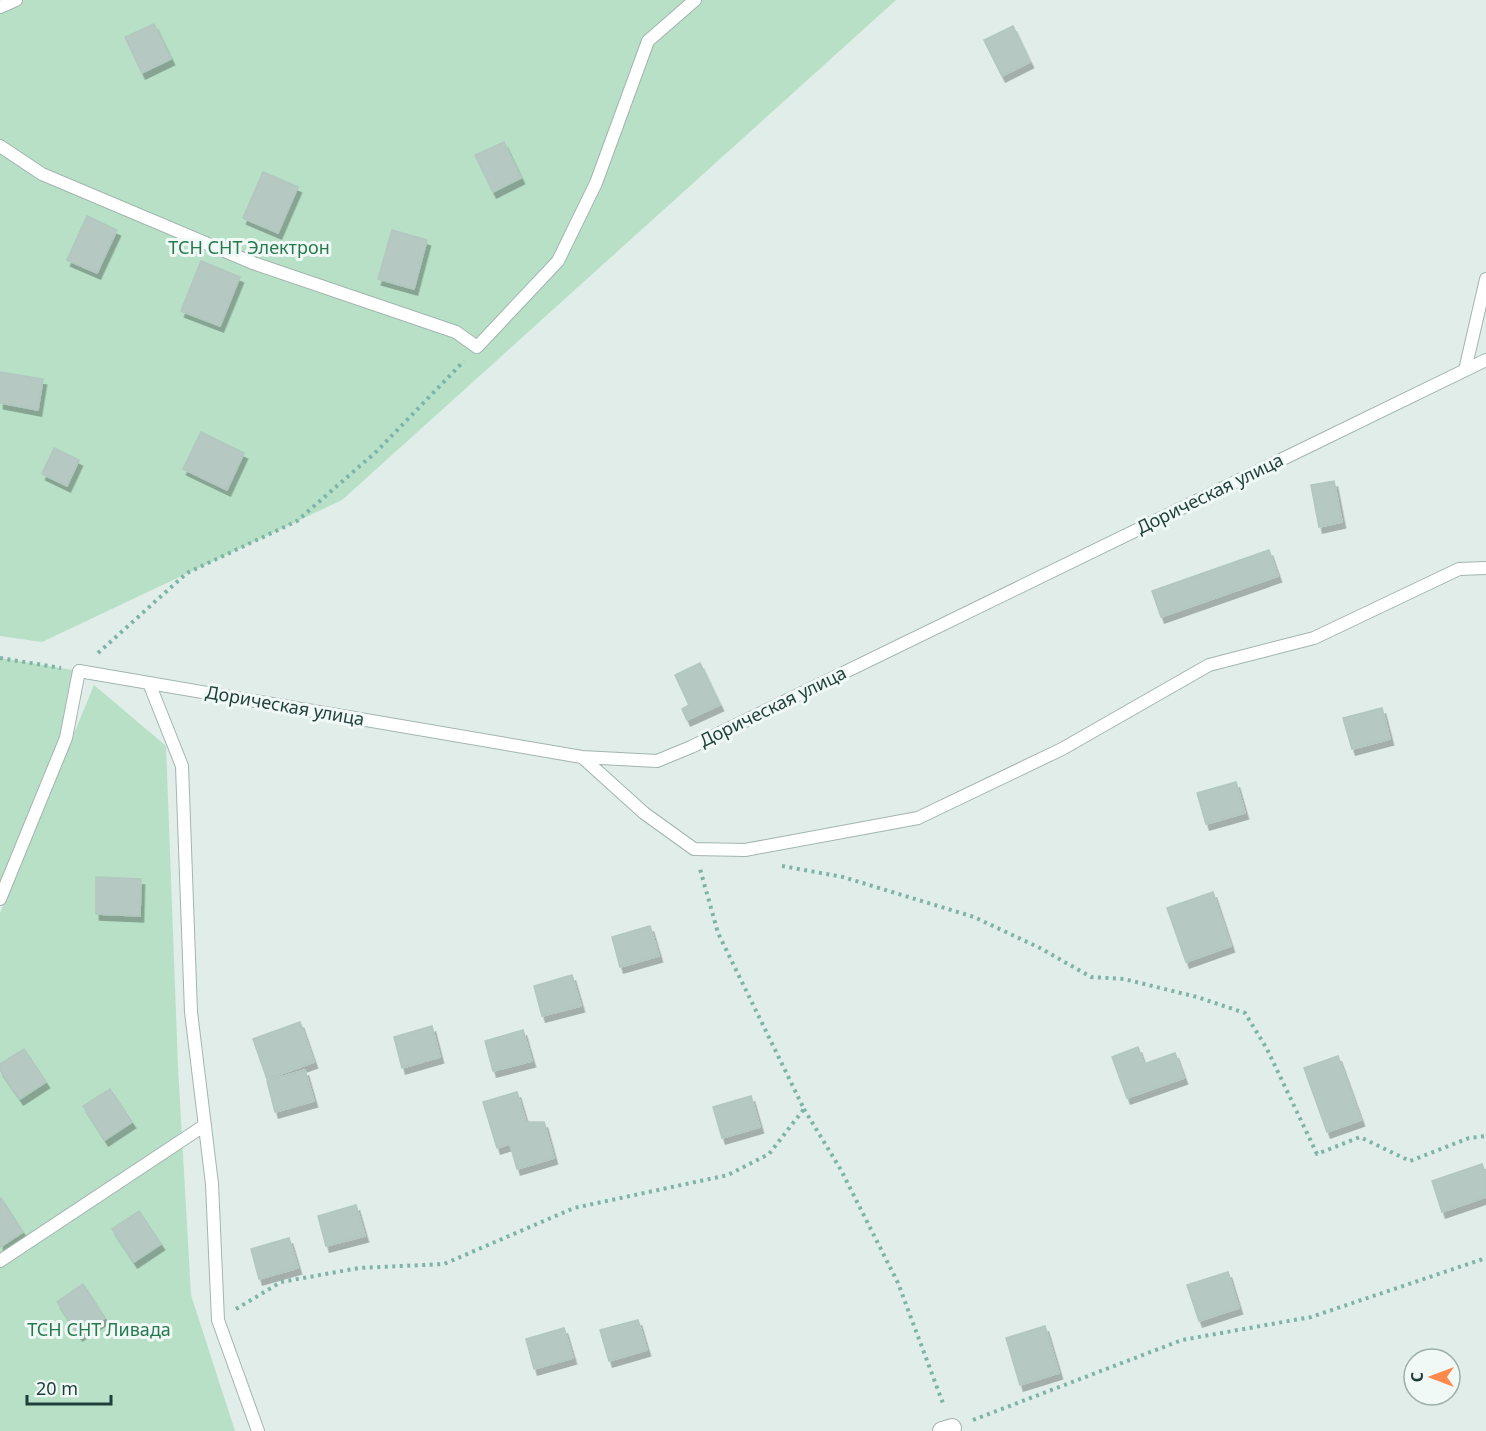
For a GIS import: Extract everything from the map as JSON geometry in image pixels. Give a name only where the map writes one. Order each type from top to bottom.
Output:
[{"type":"lane","points":[[0,7],[16,0]]},
{"type":"lane","points":[[0,146],[42,174],[63,183],[253,263],[456,332],[477,348],[558,261],[596,183],[648,41],[694,0]]},
{"type":"lane","points":[[1465,370],[1486,279]]},
{"type":"lane","name":"Дорическая улица","points":[[79,671],[582,757],[657,761],[691,747],[1486,360]]},
{"type":"lane","points":[[582,757],[644,813],[694,849],[745,850],[918,818],[1062,749],[1209,665],[1314,638],[1459,569],[1486,562]]},
{"type":"lane","points":[[1459,569],[1486,568]]},
{"type":"lane","points":[[0,900],[66,738],[79,671]]},
{"type":"lane","points":[[149,683],[182,766],[191,1012],[212,1184],[218,1320],[258,1431]]},
{"type":"lane","points":[[0,1261],[205,1125]]},
{"type":"path","points":[[0,658],[79,671],[187,573],[297,521],[377,451],[477,348]]},
{"type":"path","points":[[694,849],[718,933],[804,1109],[841,1170],[898,1283],[947,1430],[1182,1340],[1311,1317],[1486,1258]]},
{"type":"path","points":[[774,864],[843,877],[974,917],[1040,948],[1091,977],[1124,979],[1245,1013],[1268,1049],[1317,1154],[1360,1137],[1410,1161],[1469,1138],[1486,1136]]},
{"type":"path","points":[[218,1320],[281,1282],[359,1268],[444,1264],[574,1208],[728,1175],[769,1154],[804,1109]]},
{"type":"green space","name":"ТСН СНТ Электрон","points":[[0,0],[896,0],[342,500],[42,642],[0,636]]},
{"type":"green space","points":[[0,658],[79,671],[66,738],[0,892]]},
{"type":"green space","name":"ТСН СНТ Ливада","points":[[94,685],[166,746],[178,1067],[191,1295],[235,1431],[0,1431],[0,913]]},
{"type":"building","points":[[154,24],[171,59],[142,73],[125,37]]},
{"type":"building","points":[[1013,26],[1030,62],[1002,76],[984,40]]},
{"type":"building","points":[[504,142],[521,178],[493,192],[475,155]]},
{"type":"building","points":[[263,172],[298,187],[278,233],[243,218]]},
{"type":"building","points":[[87,216],[117,230],[97,273],[67,260]]},
{"type":"building","points":[[392,230],[427,240],[414,289],[378,279]]},
{"type":"building","points":[[201,261],[240,277],[220,326],[181,311]]},
{"type":"building","points":[[0,372],[43,379],[38,410],[0,403]]},
{"type":"building","points":[[201,432],[244,453],[227,490],[183,469]]},
{"type":"building","points":[[54,448],[79,460],[67,486],[42,474]]},
{"type":"building","points":[[1334,481],[1342,522],[1319,527],[1311,485]]},
{"type":"building","points":[[1269,550],[1278,576],[1161,617],[1152,591]]},
{"type":"building","points":[[700,663],[720,705],[687,720],[682,709],[689,705],[675,675]]},
{"type":"building","points":[[1382,708],[1390,739],[1352,749],[1343,718]]},
{"type":"building","points":[[1236,782],[1245,813],[1206,824],[1197,793]]},
{"type":"building","points":[[96,877],[141,879],[140,916],[96,914]]},
{"type":"building","points":[[1213,892],[1231,946],[1186,962],[1167,908]]},
{"type":"building","points":[[650,926],[659,956],[620,967],[612,937]]},
{"type":"building","points":[[572,975],[581,1006],[542,1016],[534,986]]},
{"type":"building","points":[[300,1022],[314,1062],[267,1079],[253,1039]]},
{"type":"building","points":[[432,1026],[440,1057],[402,1068],[394,1037]]},
{"type":"building","points":[[523,1030],[532,1061],[493,1071],[485,1041]]},
{"type":"building","points":[[1138,1047],[1144,1064],[1175,1053],[1184,1078],[1127,1098],[1112,1057]]},
{"type":"building","points":[[24,1049],[46,1082],[20,1099],[0,1070],[0,1064]]},
{"type":"building","points":[[1338,1056],[1361,1120],[1327,1132],[1304,1068]]},
{"type":"building","points":[[305,1070],[314,1101],[275,1112],[267,1081]]},
{"type":"building","points":[[110,1089],[132,1122],[105,1140],[83,1106]]},
{"type":"building","points":[[517,1092],[526,1122],[544,1122],[554,1158],[517,1169],[510,1144],[497,1148],[483,1102]]},
{"type":"building","points":[[751,1096],[760,1127],[722,1138],[713,1107]]},
{"type":"building","points":[[1482,1164],[1486,1175],[1486,1197],[1442,1212],[1432,1181]]},
{"type":"building","points":[[0,1199],[23,1232],[0,1247]]},
{"type":"building","points":[[356,1205],[365,1236],[326,1246],[318,1216]]},
{"type":"building","points":[[139,1211],[161,1244],[134,1262],[112,1229]]},
{"type":"building","points":[[289,1238],[298,1268],[259,1279],[251,1249]]},
{"type":"building","points":[[1228,1272],[1239,1308],[1199,1321],[1187,1285]]},
{"type":"building","points":[[83,1284],[105,1318],[79,1335],[57,1302]]},
{"type":"building","points":[[638,1320],[647,1350],[609,1361],[600,1330]]},
{"type":"building","points":[[1045,1326],[1059,1373],[1020,1385],[1006,1338]]},
{"type":"building","points":[[564,1328],[573,1358],[534,1369],[526,1339]]}]
